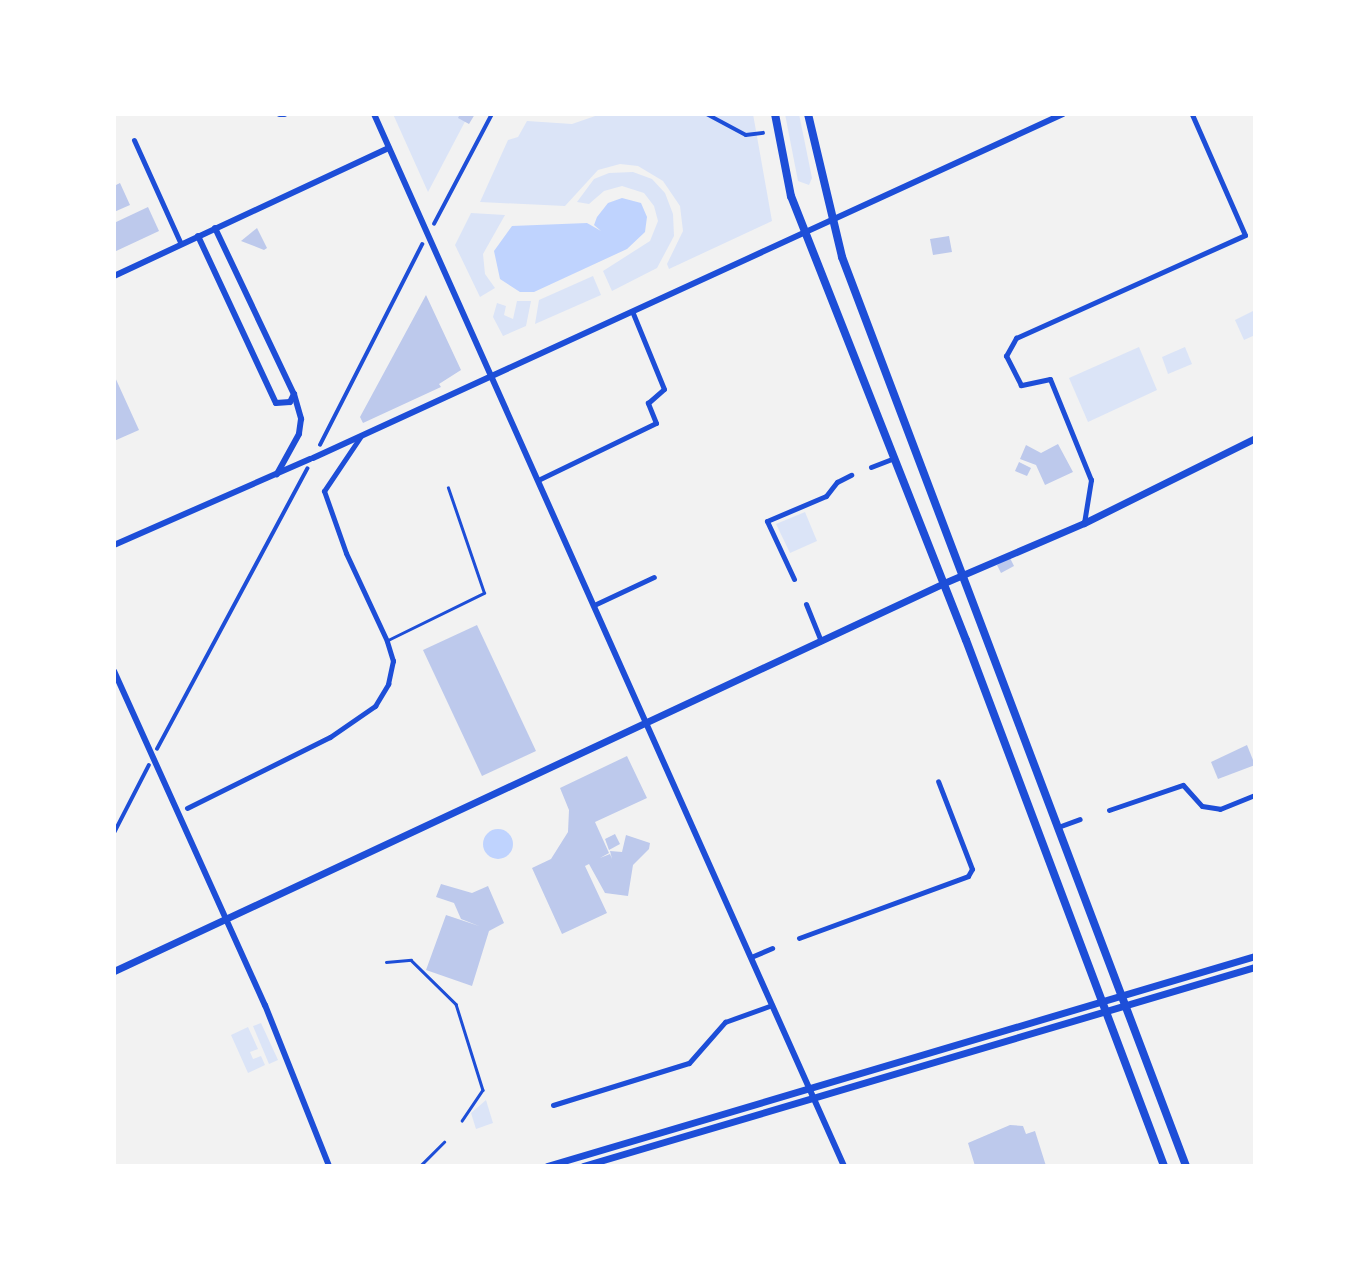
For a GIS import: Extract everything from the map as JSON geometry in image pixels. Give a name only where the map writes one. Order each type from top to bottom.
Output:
[{"type":"main road","points":[[775,114],[790,196],[944,583],[1164,1166]]},
{"type":"main road","points":[[808,114],[830,220],[961,575],[1126,1000],[1186,1166]]},
{"type":"main road","points":[[114,971],[961,575],[1084,523],[1255,438]]},
{"type":"main road","points":[[1126,1000],[1255,956]]},
{"type":"main road","points":[[583,1166],[1104,1006],[1255,967]]},
{"type":"main road","points":[[547,1166],[812,1094]]},
{"type":"street","points":[[278,114],[284,114]]},
{"type":"street","points":[[374,114],[844,1166]]},
{"type":"street","points":[[434,224],[492,114]]},
{"type":"street","points":[[707,114],[746,135],[763,133]]},
{"type":"street","points":[[114,545],[493,378],[632,311],[1063,114]]},
{"type":"street","points":[[1084,523],[1091,480],[1050,379],[1021,385],[1006,356],[1016,338],[1245,235],[1192,114]]},
{"type":"street","points":[[134,140],[181,244]]},
{"type":"street","points":[[114,276],[389,148]]},
{"type":"street","points":[[215,228],[294,394],[301,428],[277,474]]},
{"type":"street","points":[[198,236],[276,403],[283,405],[294,394]]},
{"type":"street","points":[[320,445],[422,245]]},
{"type":"street","points":[[538,480],[656,423],[648,403],[664,389],[632,311]]},
{"type":"street","points":[[187,808],[330,737],[375,706],[388,684],[393,661],[387,641],[346,553],[324,491],[361,436]]},
{"type":"street","points":[[871,467],[894,458]]},
{"type":"street","points":[[157,750],[307,469]]},
{"type":"street","points":[[794,579],[767,522],[826,496],[837,482],[851,475]]},
{"type":"street","points":[[594,605],[654,577]]},
{"type":"street","points":[[806,604],[821,641]]},
{"type":"street","points":[[114,671],[228,919],[329,1166]]},
{"type":"street","points":[[114,833],[149,765]]},
{"type":"street","points":[[799,938],[968,876],[972,869],[938,781]]},
{"type":"street","points":[[1109,810],[1184,785],[1202,806],[1220,809],[1255,794]]},
{"type":"street","points":[[172,798],[187,808]]},
{"type":"street","points":[[184,825],[187,808]]},
{"type":"street","points":[[1058,827],[1080,819]]},
{"type":"street","points":[[751,957],[772,948]]},
{"type":"street","points":[[553,1105],[690,1063],[725,1022],[772,1005]]},
{"type":"lane","points":[[387,641],[479,600],[484,593],[448,488]]},
{"type":"lane","points":[[386,962],[411,960],[456,1004],[483,1090],[462,1121]]},
{"type":"lane","points":[[420,1166],[444,1142]]},
{"type":"shaded area","points":[[393,114],[469,114],[428,192]]},
{"type":"shaded area","points":[[601,114],[753,114],[772,221],[669,269],[667,264],[683,231],[680,206],[663,181],[638,166],[620,164],[598,170],[565,206],[480,202],[508,140],[518,137],[527,121],[572,124]]},
{"type":"shaded area","points":[[785,114],[799,114],[812,178],[809,185],[798,181]]},
{"type":"shaded area","points":[[633,172],[652,179],[665,193],[673,214],[674,236],[657,268],[612,291],[603,271],[650,241],[658,221],[654,206],[644,193],[622,186],[604,191],[589,204],[577,202],[594,179],[609,173]]},
{"type":"shaded area","points":[[471,213],[505,215],[483,254],[485,274],[495,288],[480,297],[455,245]]},
{"type":"shaded area","points":[[593,276],[601,295],[535,324],[539,300]]},
{"type":"shaded area","points":[[517,301],[531,301],[526,326],[503,336],[493,317],[497,303],[506,306],[504,315],[513,319]]},
{"type":"shaded area","points":[[1255,310],[1255,335],[1244,340],[1235,320]]},
{"type":"shaded area","points":[[1139,347],[1157,390],[1088,422],[1069,378]]},
{"type":"shaded area","points":[[1185,347],[1192,364],[1168,374],[1162,357]]},
{"type":"shaded area","points":[[805,512],[817,541],[790,553],[776,524]]},
{"type":"shaded area","points":[[261,1023],[278,1060],[269,1064],[253,1026]]},
{"type":"shaded area","points":[[248,1027],[258,1049],[250,1052],[253,1059],[261,1056],[265,1065],[248,1073],[231,1035]]},
{"type":"shaded area","points":[[486,1100],[493,1123],[476,1129],[471,1113]]},
{"type":"water","points":[[622,198],[641,203],[647,217],[645,232],[627,249],[534,292],[520,292],[500,279],[494,251],[512,226],[587,223],[601,231],[594,225],[597,217],[608,203]]},
{"type":"water","points":[[498,829],[509,833],[513,844],[509,855],[498,859],[487,855],[483,844],[487,833]]},
{"type":"building","points":[[460,114],[475,114],[469,124],[458,118]]},
{"type":"building","points":[[120,183],[130,205],[114,212],[114,186]]},
{"type":"building","points":[[148,207],[159,231],[114,252],[114,223]]},
{"type":"building","points":[[257,228],[267,248],[264,250],[241,241]]},
{"type":"building","points":[[949,236],[952,252],[933,255],[930,239]]},
{"type":"building","points":[[426,295],[461,370],[439,384],[441,387],[363,423],[360,417]]},
{"type":"building","points":[[114,375],[139,430],[114,441]]},
{"type":"building","points":[[1058,444],[1073,472],[1045,485],[1036,465],[1020,459],[1026,445],[1041,453]]},
{"type":"building","points":[[1019,462],[1031,468],[1027,476],[1015,471]]},
{"type":"building","points":[[1010,558],[1014,566],[1001,573],[997,565]]},
{"type":"building","points":[[477,625],[536,751],[482,776],[423,650]]},
{"type":"building","points":[[1247,745],[1255,765],[1218,779],[1211,762]]},
{"type":"building","points":[[627,756],[647,798],[595,822],[609,853],[600,858],[610,854],[612,859],[610,851],[622,852],[626,835],[650,843],[649,849],[633,865],[628,896],[605,893],[589,864],[585,866],[607,913],[562,934],[532,868],[551,859],[568,832],[569,810],[560,788]]},
{"type":"building","points":[[615,834],[620,844],[609,850],[605,839]]},
{"type":"building","points":[[441,884],[472,893],[488,886],[504,923],[489,931],[472,986],[426,970],[446,915],[479,926],[461,919],[454,903],[436,897]]},
{"type":"building","points":[[1010,1125],[1023,1126],[1026,1134],[1035,1131],[1046,1166],[975,1166],[968,1143]]}]
